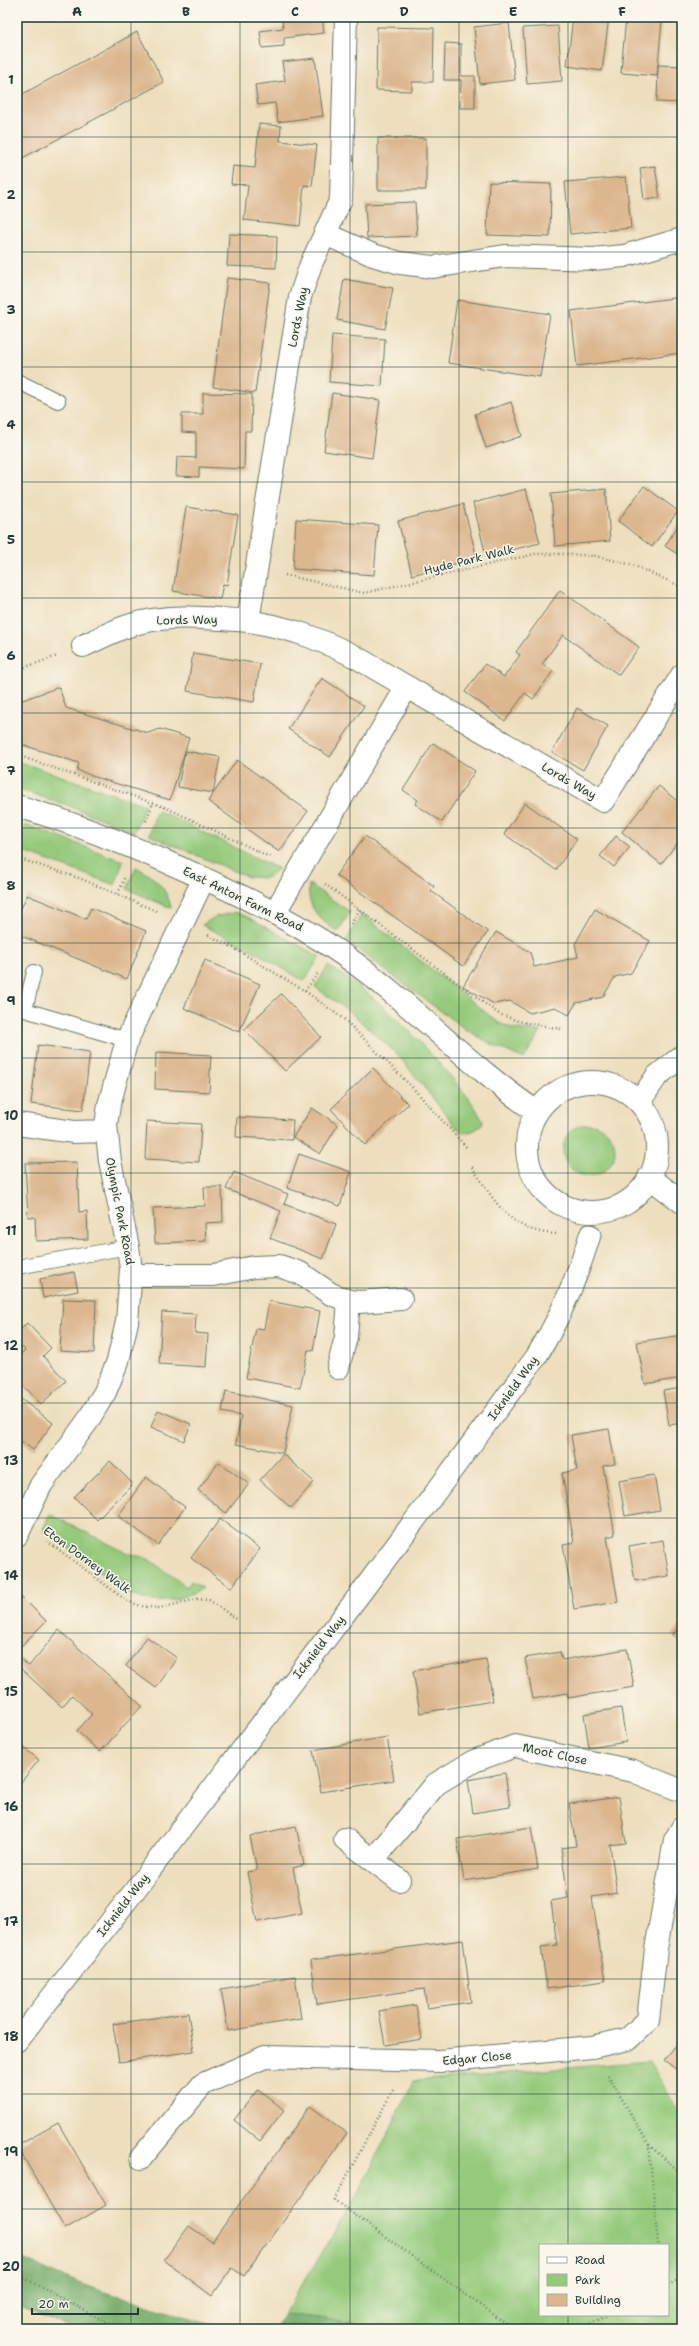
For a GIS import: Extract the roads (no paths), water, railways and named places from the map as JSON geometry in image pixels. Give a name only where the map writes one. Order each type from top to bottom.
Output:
[{"type":"street","name":"Lords Way","points":[[248,622],[300,297],[311,264],[341,200],[346,17]]},
{"type":"street","points":[[325,234],[373,255],[400,263],[433,267],[505,256],[593,259],[624,256],[682,239]]},
{"type":"street","name":"Lords Way","points":[[83,646],[127,626],[167,618],[205,618],[248,622],[278,626],[313,636],[354,656],[406,688],[603,801],[682,675]]},
{"type":"street","points":[[275,912],[406,688]]},
{"type":"street","name":"East Anton Farm Road","points":[[17,806],[74,824],[204,878],[275,912],[309,932],[384,985],[512,1095],[538,1112]]},
{"type":"street","name":"Olympic Park Road","points":[[19,1529],[40,1485],[87,1422],[112,1377],[118,1361],[127,1322],[131,1275],[128,1247],[113,1180],[106,1131],[114,1084],[127,1040],[204,878]]},
{"type":"street","points":[[639,1102],[657,1076],[682,1056]]},
{"type":"street","points":[[586,1083],[600,1083],[614,1086],[639,1102],[647,1113],[656,1138],[657,1152],[649,1177],[642,1189],[632,1198],[609,1210],[586,1212],[560,1204],[540,1186],[529,1162],[528,1136],[538,1112],[546,1101],[558,1092],[586,1083]]},
{"type":"street","points":[[17,1124],[74,1132],[106,1131]]},
{"type":"street","points":[[649,1177],[682,1202]]},
{"type":"street","name":"Icknield Way","points":[[17,2041],[132,1894],[360,1594],[536,1357],[553,1330],[570,1291],[590,1235]]},
{"type":"street","points":[[131,1275],[214,1275],[254,1267],[279,1266],[300,1273],[331,1294],[349,1301],[359,1302],[401,1299]]},
{"type":"street","points":[[338,1368],[346,1337],[349,1301]]},
{"type":"street","name":"Moot Close","points":[[373,1860],[436,1784],[474,1761],[515,1746],[633,1771],[682,1791]]},
{"type":"street","name":"Edgar Close","points":[[141,2158],[203,2084],[265,2057],[439,2061],[592,2047],[628,2039],[648,2020],[656,1949],[675,1840],[682,1828]]},
{"type":"street","points":[[345,1839],[399,1880]]},
{"type":"lane","points":[[17,381],[58,401]]},
{"type":"lane","points":[[34,972],[24,1010],[127,1040]]},
{"type":"lane","points":[[17,1267],[128,1247]]}]
